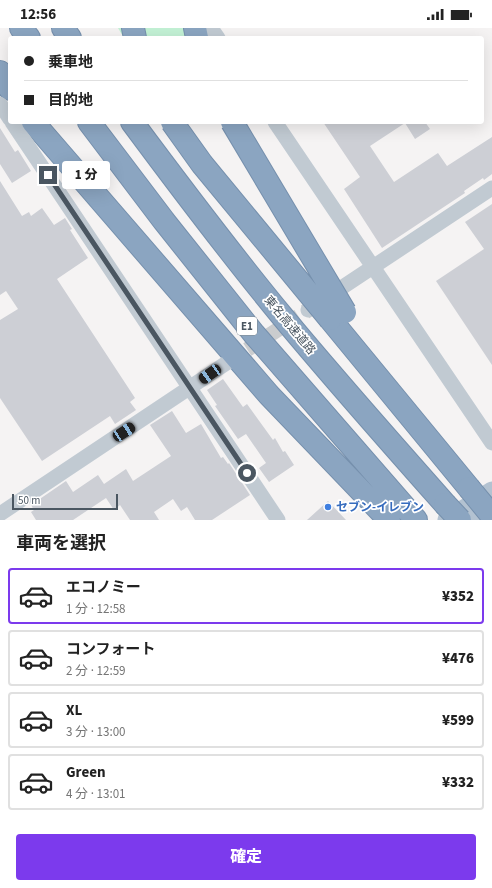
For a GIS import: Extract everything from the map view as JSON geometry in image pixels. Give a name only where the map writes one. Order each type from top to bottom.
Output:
[{"type":"highway","points":[[0,72],[8,86]]},
{"type":"highway","points":[[36,124],[269,395],[388,520]]},
{"type":"highway","name":"E1","points":[[91,124],[164,221],[254,334],[416,520]]},
{"type":"highway","name":"東名高速道路","points":[[133,124],[189,199],[281,316],[446,512],[460,520]]},
{"type":"highway","points":[[173,124],[202,164],[338,316],[384,371],[478,489],[492,515]]},
{"type":"highway","points":[[233,124],[338,316]]},
{"type":"main road","points":[[446,512],[478,489]]},
{"type":"main road","points":[[477,520],[492,510]]},
{"type":"street","points":[[0,104],[8,116]]},
{"type":"street","points":[[13,124],[278,520]]},
{"type":"street","points":[[276,124],[492,443]]},
{"type":"street","points":[[308,310],[492,188]]},
{"type":"street","points":[[0,514],[228,362]]},
{"type":"green space","points":[[118,28],[198,28],[200,36],[123,36]]},
{"type":"building","points":[[324,124],[403,124],[370,146],[394,182],[438,153],[447,166],[492,137],[492,174],[484,180],[483,178],[464,191],[465,193],[382,248],[344,189],[360,177]]},
{"type":"building","points":[[406,124],[426,124],[430,129],[415,139]]},
{"type":"building","points":[[0,128],[15,152],[18,150],[31,171],[12,183],[0,164]]},
{"type":"building","points":[[0,181],[22,216],[29,212],[31,216],[42,208],[54,225],[65,218],[72,229],[70,230],[88,258],[57,279],[135,398],[130,402],[136,410],[115,424],[110,416],[42,461],[0,398],[0,320],[18,309],[6,291],[0,295]]},
{"type":"building","points":[[492,204],[492,365],[436,281],[484,249],[465,222]]},
{"type":"building","points":[[223,379],[243,407],[247,404],[273,440],[275,438],[283,452],[285,451],[294,465],[269,482],[259,468],[266,463],[246,434],[238,439],[215,406],[217,405],[207,390]]},
{"type":"building","points":[[172,411],[186,433],[201,424],[221,458],[223,457],[228,464],[229,463],[250,495],[212,520],[195,520],[187,507],[181,511],[173,499],[154,512],[159,520],[130,520],[120,505],[114,510],[106,498],[73,520],[36,520],[31,512],[34,510],[31,505],[66,481],[73,492],[98,475],[104,484],[126,469],[133,481],[171,456],[150,425]]},
{"type":"building","name":"セブン-イレブン","points":[[328,501],[346,520],[307,520]]},
{"type":"tunnel","points":[[228,362],[308,310]]},
{"type":"place","name":"セブン-イレブン","points":[[328,507]]},
{"type":"route","points":[[48,175],[247,473]]}]
